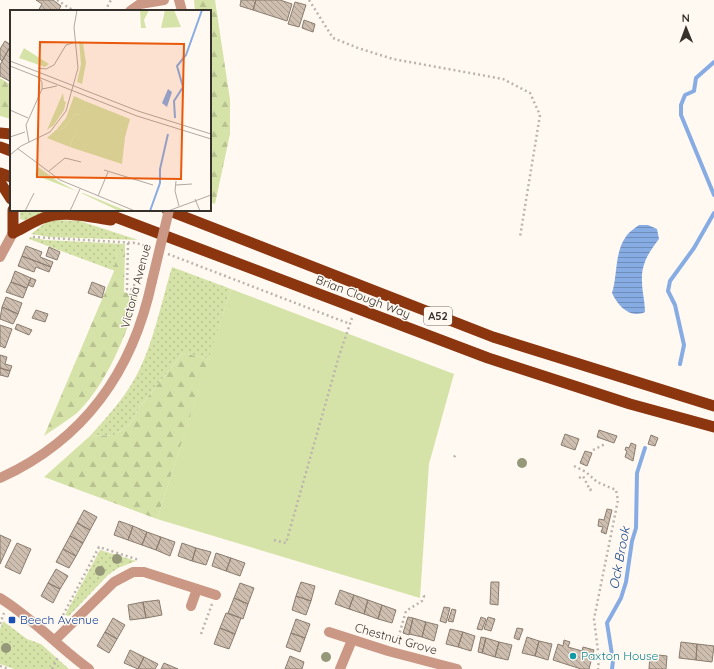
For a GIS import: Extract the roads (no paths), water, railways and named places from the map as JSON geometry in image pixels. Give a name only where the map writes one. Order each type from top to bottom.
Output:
[{"type":"highway","points":[[0,133],[10,134]]},
{"type":"highway","points":[[0,147],[10,151]]},
{"type":"highway","points":[[0,173],[10,177]]},
{"type":"highway","points":[[0,182],[10,197]]},
{"type":"highway","points":[[13,211],[12,233],[44,218],[58,215],[80,215],[132,223]]},
{"type":"highway","name":"Brian Clough Way","points":[[100,211],[488,358],[630,404],[714,427]]},
{"type":"highway","name":"Brian Clough Way","points":[[171,211],[492,337],[714,406]]},
{"type":"street","points":[[131,10],[140,4],[164,0]]},
{"type":"street","points":[[179,0],[182,10]]},
{"type":"street","name":"Victoria Avenue","points":[[0,478],[34,461],[57,446],[95,406],[110,386],[134,343],[147,305],[168,211]]},
{"type":"street","points":[[0,257],[12,233]]},
{"type":"street","points":[[55,640],[114,582],[133,572],[144,572],[216,595]]},
{"type":"street","points":[[191,606],[196,589]]},
{"type":"street","points":[[0,598],[30,618],[74,659],[89,669]]},
{"type":"street","name":"Chestnut Grove","points":[[329,632],[352,640],[457,669]]},
{"type":"street","points":[[340,669],[352,640]]},
{"type":"water","points":[[639,225],[648,225],[657,229],[659,239],[649,254],[643,269],[642,285],[645,312],[634,314],[621,307],[612,293],[620,249],[627,235]]},
{"type":"waterway","name":"Ock Brook","points":[[714,62],[696,78],[694,91],[685,95],[681,105],[681,115],[714,195]]},
{"type":"waterway","name":"Ock Brook","points":[[680,364],[684,345],[675,305],[668,291],[670,281],[694,248],[714,213]]},
{"type":"waterway","name":"Ock Brook","points":[[612,669],[613,661],[607,623],[621,598],[626,582],[632,541],[636,528],[637,473],[645,448]]},
{"type":"place","name":"Beech Avenue","points":[[12,620]]},
{"type":"place","name":"Paxton House","points":[[573,656]]}]
